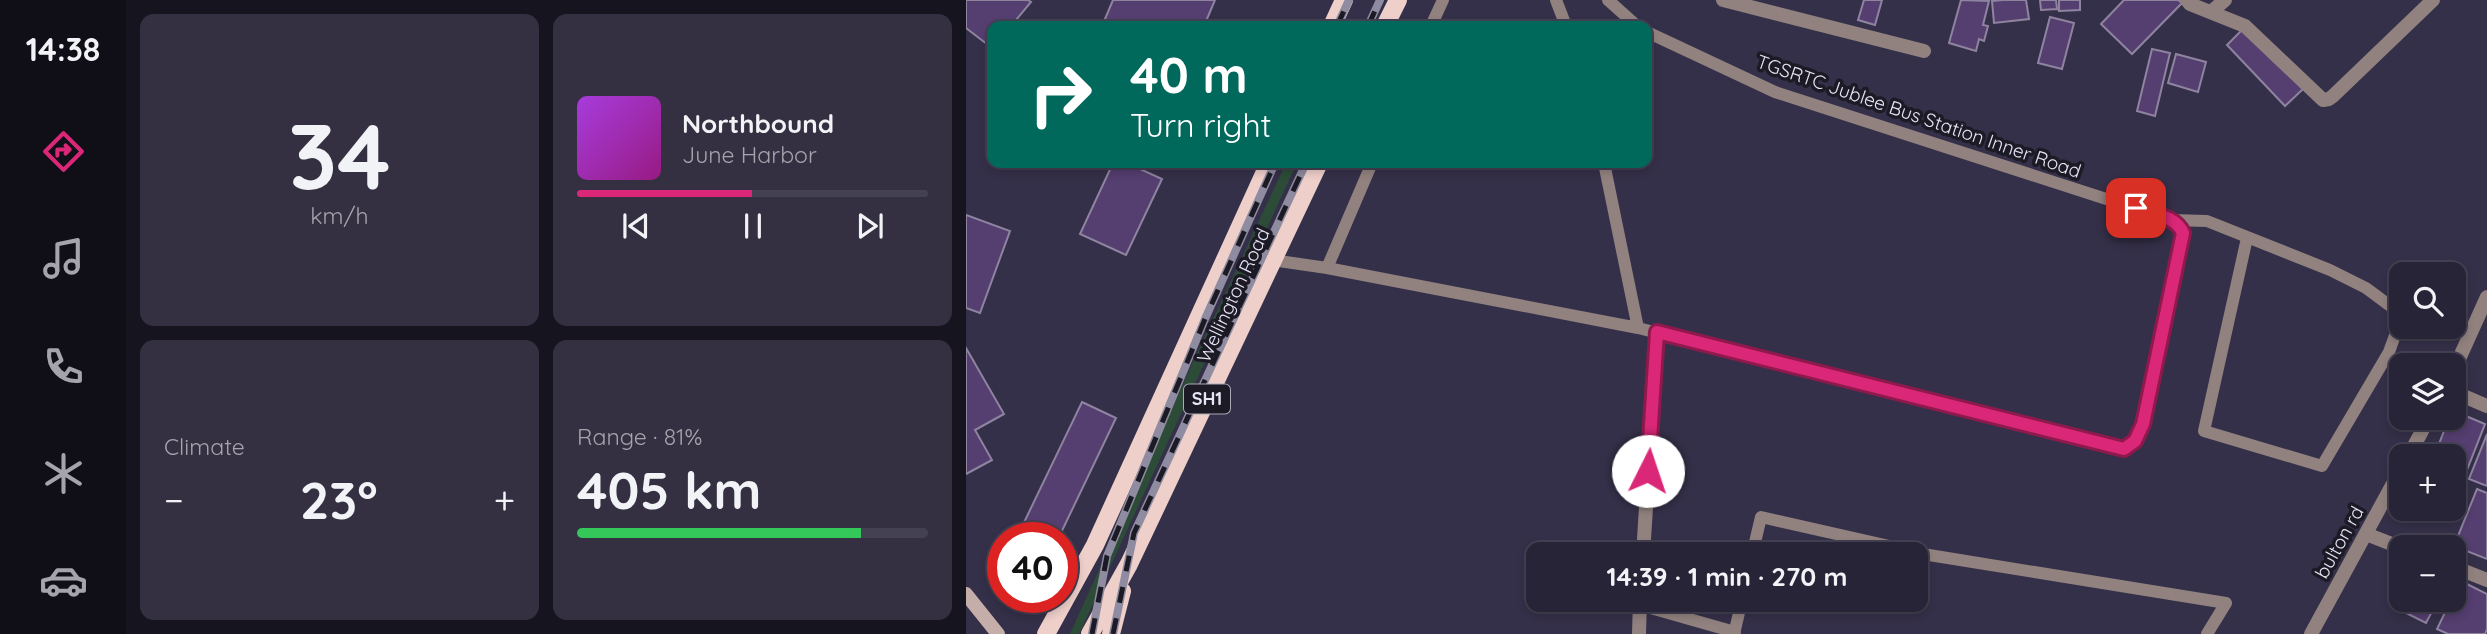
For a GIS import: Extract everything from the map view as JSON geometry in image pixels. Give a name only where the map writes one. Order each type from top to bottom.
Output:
[{"type":"main road","points":[[1334,21],[1344,0]]},
{"type":"main road","points":[[1388,21],[1398,0]]},
{"type":"main road","name":"SH1","points":[[1046,634],[1095,545],[1267,168]]},
{"type":"main road","name":"Wellington Road","points":[[1090,634],[1129,564],[1318,168]]},
{"type":"main road","points":[[1111,634],[1129,564]]},
{"type":"main road","points":[[966,594],[998,634]]},
{"type":"street","points":[[1723,0],[1924,51]]},
{"type":"street","points":[[2187,0],[2190,4],[2245,26],[2323,100],[2329,99],[2434,0]]},
{"type":"street","points":[[2211,12],[2225,0]]},
{"type":"street","points":[[2462,353],[2487,297]]},
{"type":"street","points":[[1644,542],[1657,332]]},
{"type":"street","points":[[2466,397],[2487,406]]},
{"type":"street","name":"bulton rd","points":[[2311,634],[2389,491]]},
{"type":"street","points":[[2366,534],[2389,543]]},
{"type":"street","points":[[2466,572],[2487,580]]},
{"type":"street","points":[[1639,634],[1640,612]]},
{"type":"lane","points":[[1433,21],[1443,0]]},
{"type":"lane","points":[[1556,0],[1564,21]]},
{"type":"lane","points":[[1608,0],[1631,21]]},
{"type":"lane","name":"TGSRTC Jublee Bus Station Inner Road","points":[[1652,34],[1774,92],[2171,219],[2207,221],[2330,270],[2366,288],[2397,311],[2398,327],[2389,352],[2322,466],[2204,431],[2247,238]]},
{"type":"lane","points":[[1327,268],[1370,168]]},
{"type":"lane","points":[[1605,168],[1639,328]]},
{"type":"lane","points":[[1272,260],[1327,268],[1639,328],[2124,449],[2135,441],[2143,424],[2183,233],[2179,225],[2171,219]]},
{"type":"lane","points":[[1755,542],[1761,517],[1872,542]]},
{"type":"lane","points":[[1928,555],[2226,603],[2207,634]]},
{"type":"lane","points":[[1668,612],[1735,633],[1739,612]]},
{"type":"green space","points":[[1284,168],[1295,168],[1079,634],[1070,634]]},
{"type":"building","points":[[966,0],[1031,2],[1015,21],[987,21],[987,44],[966,28]]},
{"type":"building","points":[[1113,0],[1215,0],[1206,21],[1104,21]]},
{"type":"building","points":[[1864,0],[1882,0],[1875,25],[1858,20]]},
{"type":"building","points":[[1961,0],[1989,1],[1983,25],[1988,26],[1984,41],[1979,39],[1976,51],[1949,43]]},
{"type":"building","points":[[2026,0],[2029,19],[1994,23],[1992,1]]},
{"type":"building","points":[[2040,0],[2056,0],[2057,9],[2041,10]]},
{"type":"building","points":[[2059,0],[2080,0],[2080,10],[2059,11]]},
{"type":"building","points":[[2124,0],[2178,0],[2182,3],[2132,54],[2101,24]]},
{"type":"building","points":[[2050,17],[2074,23],[2062,69],[2038,63]]},
{"type":"building","points":[[2244,28],[2303,89],[2285,106],[2227,45]]},
{"type":"building","points":[[2152,49],[2170,53],[2155,116],[2137,111]]},
{"type":"building","points":[[2176,54],[2206,62],[2198,92],[2168,83]]},
{"type":"building","points":[[1111,168],[1138,168],[1162,179],[1126,255],[1080,234]]},
{"type":"building","points":[[966,215],[1010,231],[980,313],[966,308]]},
{"type":"building","points":[[966,348],[1004,414],[975,430],[992,460],[966,474]]},
{"type":"building","points":[[1082,402],[1116,418],[1066,522],[1024,522]]},
{"type":"building","points":[[2466,416],[2485,424],[2466,472],[2466,444],[2439,444],[2444,430],[2466,430]]},
{"type":"building","points":[[2487,434],[2487,486],[2469,479]]},
{"type":"building","points":[[2477,489],[2487,493],[2487,559],[2466,551],[2466,535],[2458,535]]},
{"type":"building","points":[[2466,584],[2487,594],[2485,634],[2448,634],[2437,629],[2445,612],[2466,612]]},
{"type":"building","points":[[2404,612],[2432,612],[2426,623]]},
{"type":"railway","points":[[1339,21],[1349,0]]},
{"type":"railway","points":[[1370,21],[1380,0]]},
{"type":"railway","points":[[1092,634],[1107,556],[1205,319],[1273,168]]},
{"type":"railway","points":[[1113,634],[1134,533],[1304,168]]},
{"type":"route","points":[[1648,471],[1657,332],[2124,449],[2135,441],[2143,424],[2183,233],[2179,225],[2171,219],[2136,208]]}]
